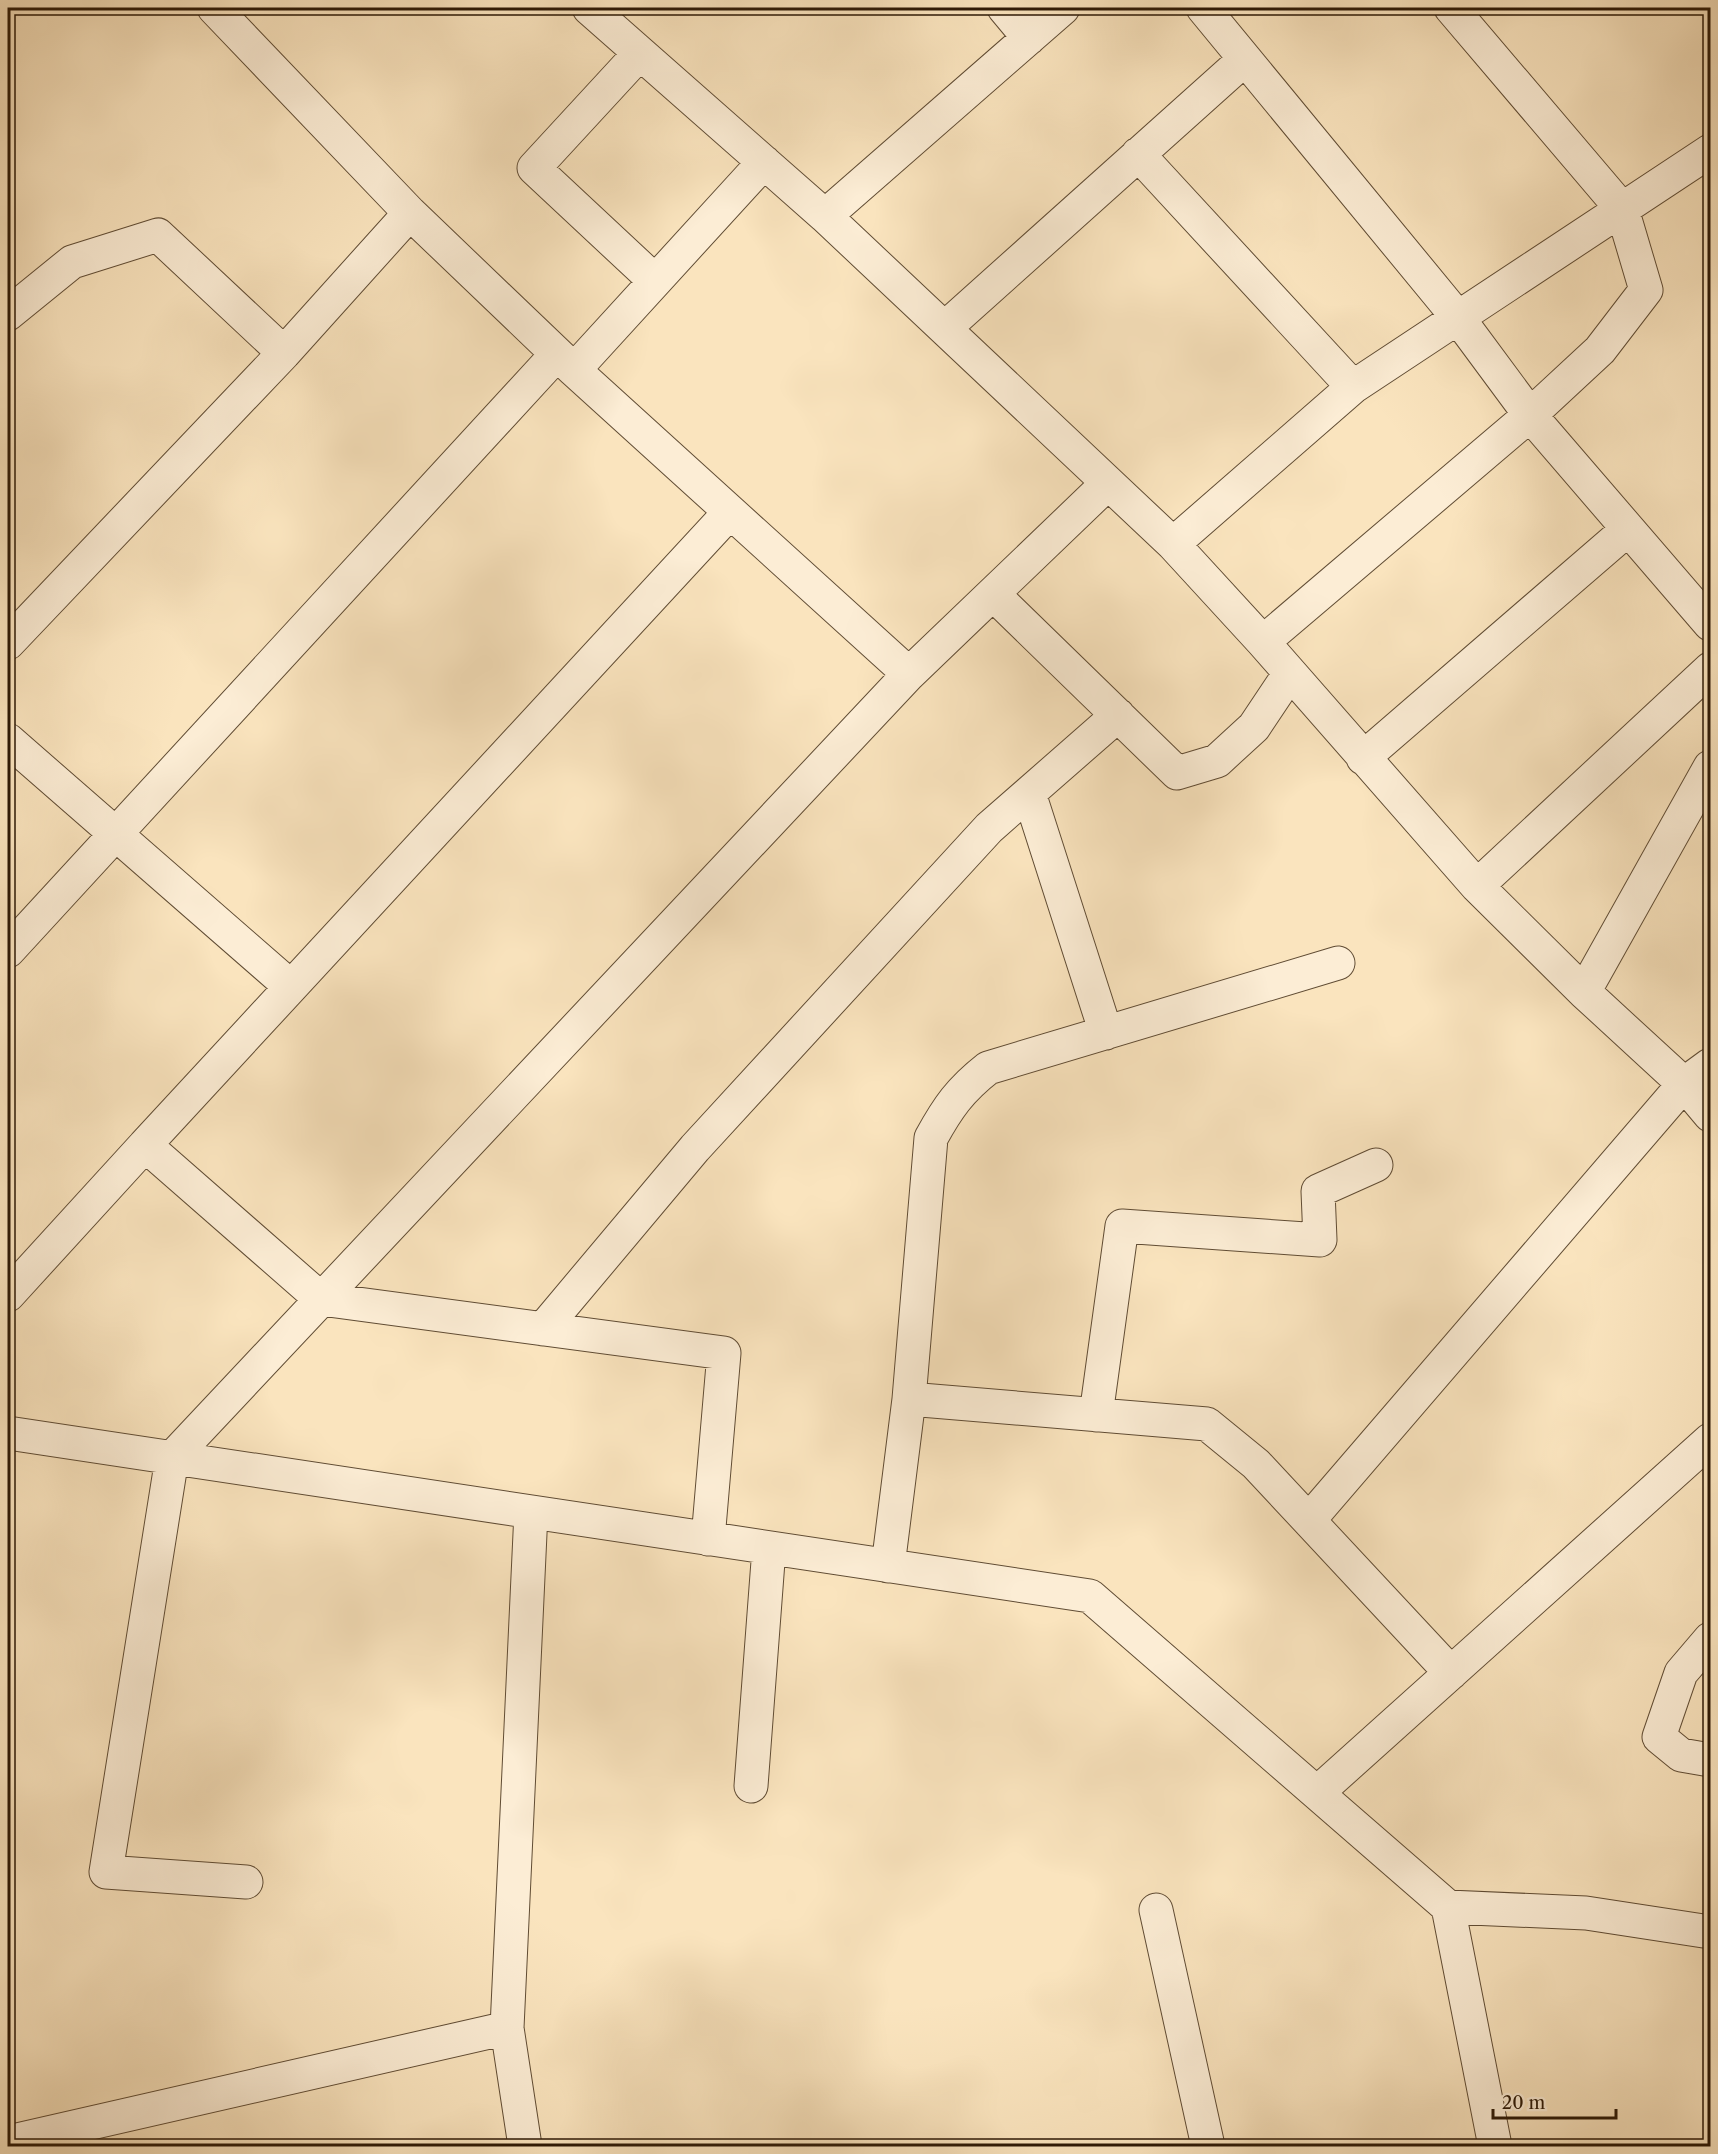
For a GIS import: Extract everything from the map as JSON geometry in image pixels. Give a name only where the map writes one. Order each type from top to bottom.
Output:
[{"type":"street","points":[[214,8],[410,213],[565,362],[909,674]]},
{"type":"street","points":[[589,8],[825,216],[1173,544],[1263,642],[1477,886],[1584,992],[1684,1084],[1710,1115]]},
{"type":"street","points":[[1004,8],[1029,38]]},
{"type":"street","points":[[825,216],[1063,8]]},
{"type":"street","points":[[1203,8],[1459,319],[1530,416],[1710,624]]},
{"type":"street","points":[[1263,642],[1530,416],[1600,351],[1646,290],[1622,209],[1451,8]]},
{"type":"street","points":[[640,53],[534,168],[655,281]]},
{"type":"street","points":[[945,328],[1245,59]]},
{"type":"street","points":[[1173,544],[1353,387],[1710,151]]},
{"type":"street","points":[[1138,154],[1353,387]]},
{"type":"street","points":[[8,951],[115,834],[565,362],[655,281],[764,162]]},
{"type":"street","points":[[8,643],[284,353],[410,213]]},
{"type":"street","points":[[8,314],[72,262],[158,235],[284,353]]},
{"type":"street","points":[[246,1882],[106,1872],[172,1458],[909,674],[994,595],[1107,484]]},
{"type":"street","points":[[8,1295],[730,512]]},
{"type":"street","points":[[1363,758],[1627,530]]},
{"type":"street","points":[[994,595],[1177,773],[1217,761],[1254,727],[1290,673]]},
{"type":"street","points":[[1477,886],[1710,669]]},
{"type":"street","points":[[543,1329],[694,1148],[989,828],[1118,716]]},
{"type":"street","points":[[8,740],[291,987]]},
{"type":"street","points":[[1584,992],[1710,767]]},
{"type":"street","points":[[1029,793],[1107,1032]]},
{"type":"street","points":[[888,1566],[909,1399],[931,1138],[947,1108],[965,1086],[988,1068],[1338,963]]},
{"type":"street","points":[[1309,1520],[1684,1084],[1710,1065]]},
{"type":"street","points":[[144,1145],[321,1299],[724,1353],[708,1539]]},
{"type":"street","points":[[1096,1415],[1122,1226],[1320,1240],[1318,1191],[1376,1165]]},
{"type":"street","points":[[909,1399],[1207,1424],[1256,1464],[1451,1673]]},
{"type":"street","points":[[8,1433],[1090,1596],[1448,1907],[1495,2146]]},
{"type":"street","points":[[1317,1793],[1710,1440]]},
{"type":"street","points":[[525,2146],[507,2028],[531,1512]]},
{"type":"street","points":[[751,1786],[769,1548]]},
{"type":"street","points":[[1710,1639],[1681,1673],[1659,1737],[1681,1755],[1710,1760]]},
{"type":"street","points":[[1448,1907],[1586,1913],[1710,1932]]},
{"type":"street","points":[[1156,1910],[1208,2146]]},
{"type":"street","points":[[8,2142],[507,2028]]}]
